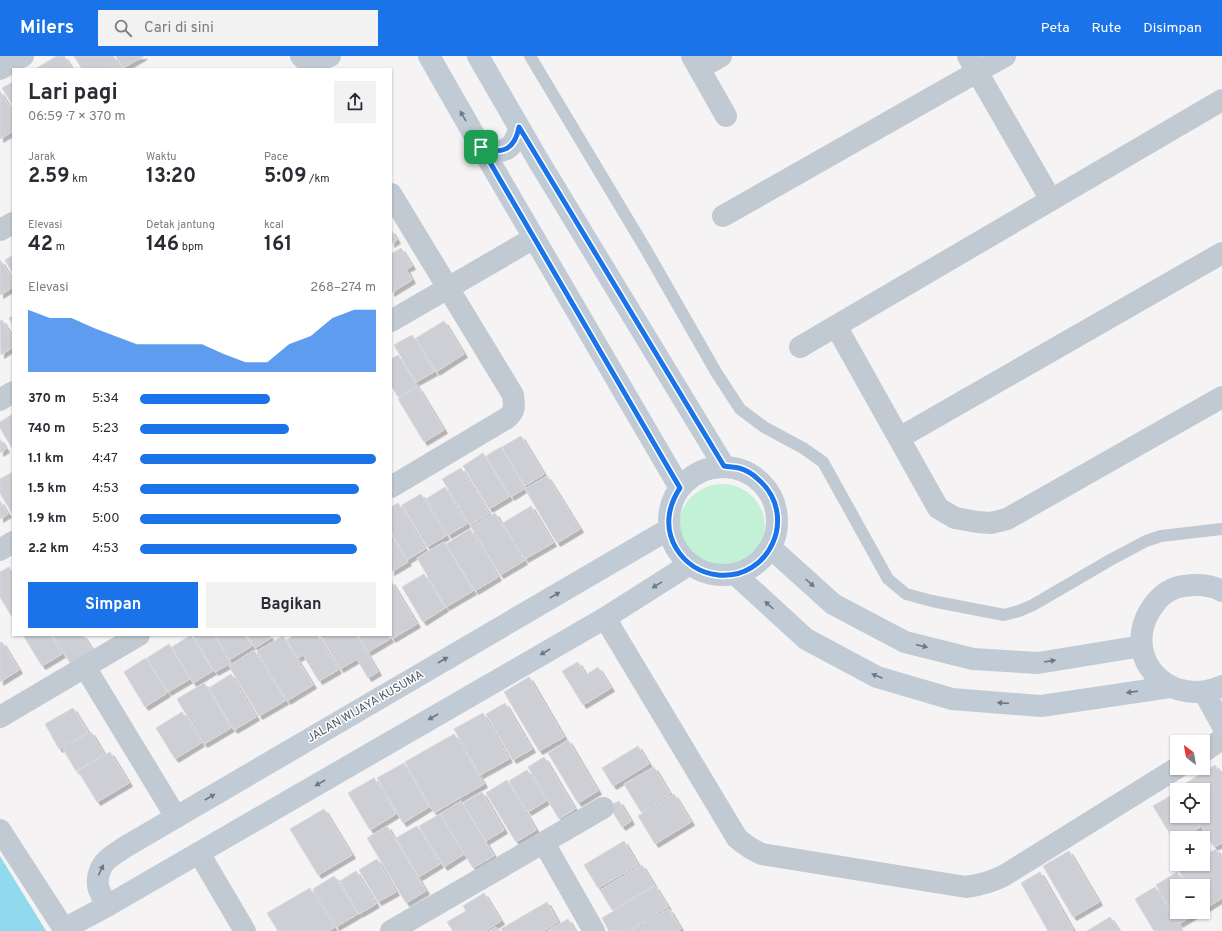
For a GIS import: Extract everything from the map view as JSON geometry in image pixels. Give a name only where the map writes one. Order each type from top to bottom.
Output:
[{"type":"street","points":[[0,69],[23,56]]},
{"type":"street","points":[[301,56],[307,61],[314,62],[330,56]]},
{"type":"street","points":[[429,56],[680,488]]},
{"type":"street","points":[[478,56],[538,160],[724,466]]},
{"type":"street","points":[[721,56],[695,62],[726,116]]},
{"type":"street","points":[[723,216],[972,64],[1005,56]]},
{"type":"street","points":[[972,64],[1051,200]]},
{"type":"street","points":[[298,68],[310,68]]},
{"type":"street","points":[[800,347],[1222,100]]},
{"type":"street","points":[[481,147],[494,152],[508,148],[514,141],[519,127]]},
{"type":"street","points":[[500,180],[503,170],[516,158],[524,157],[538,160]]},
{"type":"street","points":[[392,196],[514,395],[514,409],[512,414],[507,418],[392,486]]},
{"type":"street","points":[[0,230],[12,224]]},
{"type":"street","points":[[392,321],[534,238]]},
{"type":"street","points":[[899,438],[1222,253]]},
{"type":"street","points":[[836,326],[938,508],[955,518],[991,523],[1007,519],[1222,397]]},
{"type":"street","points":[[0,400],[12,393]]},
{"type":"street","points":[[724,466],[740,468],[754,476],[766,487],[774,501],[778,516],[777,532],[771,548],[762,560],[749,569],[723,576],[711,574],[690,564],[680,554],[673,543],[669,529],[668,518],[670,507],[680,488],[695,474],[714,467],[724,466]]},
{"type":"street","name":"JALAN WIJAYA KUSUMA","points":[[107,906],[99,891],[98,876],[106,860],[125,846],[669,529]]},
{"type":"street","points":[[0,550],[12,543]]},
{"type":"street","points":[[771,548],[833,604],[904,642],[973,659],[1038,663],[1142,646]]},
{"type":"street","points":[[0,830],[65,930],[605,618],[690,564]]},
{"type":"street","points":[[734,574],[806,639],[877,677],[952,699],[1041,706],[1170,687]]},
{"type":"street","points":[[1222,591],[1206,585],[1193,584],[1180,586],[1168,591],[1158,599],[1150,609],[1144,620],[1142,633],[1142,646],[1145,658],[1151,670],[1170,687],[1187,692],[1213,689],[1222,725]]},
{"type":"street","points":[[605,618],[737,838],[744,845],[762,854],[966,887],[980,885],[1005,875],[1170,772]]},
{"type":"street","points":[[0,717],[137,636]]},
{"type":"street","points":[[85,667],[176,816]]},
{"type":"street","points":[[1210,748],[1222,740]]},
{"type":"street","points":[[391,931],[417,925],[544,843],[603,808]]},
{"type":"street","points":[[544,843],[594,931]]},
{"type":"street","points":[[199,853],[245,931]]},
{"type":"lane","points":[[530,56],[645,248],[716,372],[740,409],[764,427],[803,448],[823,462],[888,579],[906,594],[932,601],[1004,615],[1033,605],[1146,541],[1161,536],[1222,530]]},
{"type":"green space","points":[[722,484],[739,487],[753,496],[762,510],[765,527],[762,544],[753,558],[739,567],[722,570],[705,567],[691,558],[682,544],[679,527],[682,510],[691,496],[705,487]]},
{"type":"water","points":[[0,856],[46,931],[0,931]]},
{"type":"building","points":[[57,56],[64,56],[71,68],[37,68]]},
{"type":"building","points":[[74,56],[113,56],[120,68],[81,68]]},
{"type":"building","points":[[116,56],[144,56],[123,68]]},
{"type":"building","points":[[12,83],[12,104],[2,88]]},
{"type":"building","points":[[0,91],[12,111],[12,132],[0,139]]},
{"type":"building","points":[[392,232],[397,240],[392,243]]},
{"type":"building","points":[[401,248],[412,266],[406,269],[412,280],[392,292],[392,253]]},
{"type":"building","points":[[12,256],[12,272],[5,260]]},
{"type":"building","points":[[1,261],[12,279],[12,288],[0,295]]},
{"type":"building","points":[[12,316],[12,323],[9,318]]},
{"type":"building","points":[[2,320],[12,336],[12,348],[1,355],[0,321]]},
{"type":"building","points":[[444,321],[464,354],[436,372],[416,338]]},
{"type":"building","points":[[412,335],[434,372],[416,382],[394,345]]},
{"type":"building","points":[[398,355],[417,386],[398,397],[392,387],[392,358]]},
{"type":"building","points":[[418,387],[444,430],[424,442],[398,399]]},
{"type":"building","points":[[12,415],[12,448],[0,428],[0,422]]},
{"type":"building","points":[[521,436],[544,474],[525,486],[502,447]]},
{"type":"building","points":[[0,439],[6,449],[0,453]]},
{"type":"building","points":[[501,447],[525,488],[511,497],[486,456]]},
{"type":"building","points":[[483,453],[509,497],[489,509],[463,466]]},
{"type":"building","points":[[461,468],[489,514],[470,525],[442,479]]},
{"type":"building","points":[[12,473],[12,513],[0,493],[0,479]]},
{"type":"building","points":[[547,476],[580,529],[557,543],[525,489]]},
{"type":"building","points":[[445,487],[467,524],[448,535],[426,499]]},
{"type":"building","points":[[421,494],[446,536],[427,547],[402,505]]},
{"type":"building","points":[[0,501],[8,514],[0,519]]},
{"type":"building","points":[[398,503],[425,549],[407,560],[392,534],[392,506]]},
{"type":"building","points":[[531,506],[553,543],[525,559],[503,523]]},
{"type":"building","points":[[495,513],[524,561],[500,575],[471,527]]},
{"type":"building","points":[[470,529],[498,577],[475,591],[446,544]]},
{"type":"building","points":[[392,536],[408,562],[392,571]]},
{"type":"building","points":[[444,542],[473,591],[446,607],[417,558]]},
{"type":"building","points":[[9,567],[12,572],[12,617],[0,597],[0,572]]},
{"type":"building","points":[[424,574],[445,608],[423,622],[402,587]]},
{"type":"building","points":[[392,583],[417,624],[392,639],[390,636],[392,636]]},
{"type":"building","points":[[24,636],[52,636],[62,654],[42,666]]},
{"type":"building","points":[[54,636],[84,636],[94,653],[72,666]]},
{"type":"building","points":[[192,636],[213,671],[193,683],[172,647]]},
{"type":"building","points":[[194,636],[215,636],[231,663],[215,672]]},
{"type":"building","points":[[216,636],[246,636],[252,646],[229,660]]},
{"type":"building","points":[[248,636],[270,636],[271,638],[255,648]]},
{"type":"building","points":[[283,636],[313,685],[287,701],[257,651]]},
{"type":"building","points":[[293,636],[318,636],[338,670],[319,681],[303,655],[298,658],[287,640]]},
{"type":"building","points":[[321,636],[357,636],[378,672],[368,678],[357,659],[340,669]]},
{"type":"building","points":[[359,636],[388,636],[390,639],[368,652]]},
{"type":"building","points":[[2,642],[19,670],[0,682],[0,643]]},
{"type":"building","points":[[169,644],[190,679],[168,692],[147,658]]},
{"type":"building","points":[[254,650],[285,701],[259,716],[229,666]]},
{"type":"building","points":[[146,658],[167,693],[145,707],[124,672]]},
{"type":"building","points":[[578,662],[586,675],[598,667],[611,688],[583,705],[562,671]]},
{"type":"building","points":[[231,674],[256,717],[234,730],[209,688]]},
{"type":"building","points":[[529,677],[564,737],[539,751],[504,692]]},
{"type":"building","points":[[204,683],[231,728],[204,744],[177,699]]},
{"type":"building","points":[[505,703],[532,749],[513,760],[486,714]]},
{"type":"building","points":[[73,708],[88,732],[59,749],[45,724]]},
{"type":"building","points":[[182,712],[201,743],[175,759],[156,728]]},
{"type":"building","points":[[483,713],[509,759],[480,775],[454,729]]},
{"type":"building","points":[[91,732],[104,754],[76,771],[63,749]]},
{"type":"building","points":[[454,734],[484,784],[434,813],[405,762]]},
{"type":"building","points":[[568,740],[598,791],[578,803],[548,753]]},
{"type":"building","points":[[638,746],[649,764],[613,786],[602,768]]},
{"type":"building","points":[[110,752],[129,783],[97,802],[78,771]]},
{"type":"building","points":[[544,757],[575,809],[559,819],[528,767]]},
{"type":"building","points":[[404,763],[429,807],[403,823],[377,778]]},
{"type":"building","points":[[1215,765],[1222,777],[1222,843],[1214,847],[1210,840],[1210,831],[1204,831],[1199,823],[1210,823],[1210,783],[1186,783],[1199,775],[1210,775],[1210,768]]},
{"type":"building","points":[[654,767],[670,794],[641,812],[624,784]]},
{"type":"building","points":[[527,770],[546,801],[528,812],[509,781]]},
{"type":"building","points":[[374,778],[396,814],[370,830],[348,793]]},
{"type":"building","points":[[507,780],[536,830],[516,842],[486,793]]},
{"type":"building","points":[[482,792],[504,830],[486,841],[463,803]]},
{"type":"building","points":[[674,794],[691,822],[655,844],[638,816]]},
{"type":"building","points":[[1170,796],[1170,823],[1198,823],[1200,827],[1193,831],[1170,831],[1170,834],[1153,806]]},
{"type":"building","points":[[461,801],[494,856],[473,868],[440,814]]},
{"type":"building","points":[[619,801],[631,821],[622,827],[609,806]]},
{"type":"building","points":[[324,809],[352,855],[318,875],[290,829]]},
{"type":"building","points":[[440,814],[464,854],[444,867],[419,826]]},
{"type":"building","points":[[387,826],[426,891],[406,903],[367,838]]},
{"type":"building","points":[[417,826],[440,864],[419,877],[396,838]]},
{"type":"building","points":[[624,841],[638,865],[598,888],[584,865]]},
{"type":"building","points":[[1216,849],[1222,860],[1222,898],[1210,906],[1210,879],[1184,879],[1179,871],[1210,871],[1210,852]]},
{"type":"building","points":[[1069,851],[1099,902],[1073,917],[1043,866]]},
{"type":"building","points":[[377,859],[396,892],[378,902],[359,870]]},
{"type":"building","points":[[642,865],[654,885],[612,910],[600,890]]},
{"type":"building","points":[[356,871],[376,904],[359,914],[340,881]]},
{"type":"building","points":[[1040,872],[1073,930],[1048,931],[1021,883]]},
{"type":"building","points":[[1177,872],[1182,879],[1170,879],[1170,909],[1156,885]]},
{"type":"building","points":[[334,876],[358,914],[336,927],[313,889]]},
{"type":"building","points":[[655,886],[668,907],[628,931],[609,931],[602,918]]},
{"type":"building","points":[[1155,887],[1170,912],[1170,919],[1174,919],[1181,931],[1154,931],[1135,899]]},
{"type":"building","points":[[310,888],[334,928],[329,931],[278,931],[267,913]]},
{"type":"building","points":[[484,893],[501,921],[485,931],[453,931],[447,922],[466,911],[463,906]]},
{"type":"building","points":[[547,902],[558,922],[543,931],[503,931],[501,929]]},
{"type":"building","points":[[669,909],[681,929],[678,931],[631,931]]},
{"type":"building","points":[[1110,917],[1119,931],[1087,931]]},
{"type":"building","points":[[568,919],[575,931],[547,931]]},
{"type":"building","points":[[1176,919],[1187,919],[1179,924]]},
{"type":"building","points":[[496,927],[499,931],[489,931]]},
{"type":"route","points":[[519,127],[724,466],[740,468],[754,476],[766,487],[774,501],[778,516],[777,532],[771,548],[762,560],[749,569],[723,576],[711,574],[690,564],[680,554],[673,543],[668,518],[674,497],[680,488],[481,147],[494,152],[508,148],[512,145],[519,127]]}]
